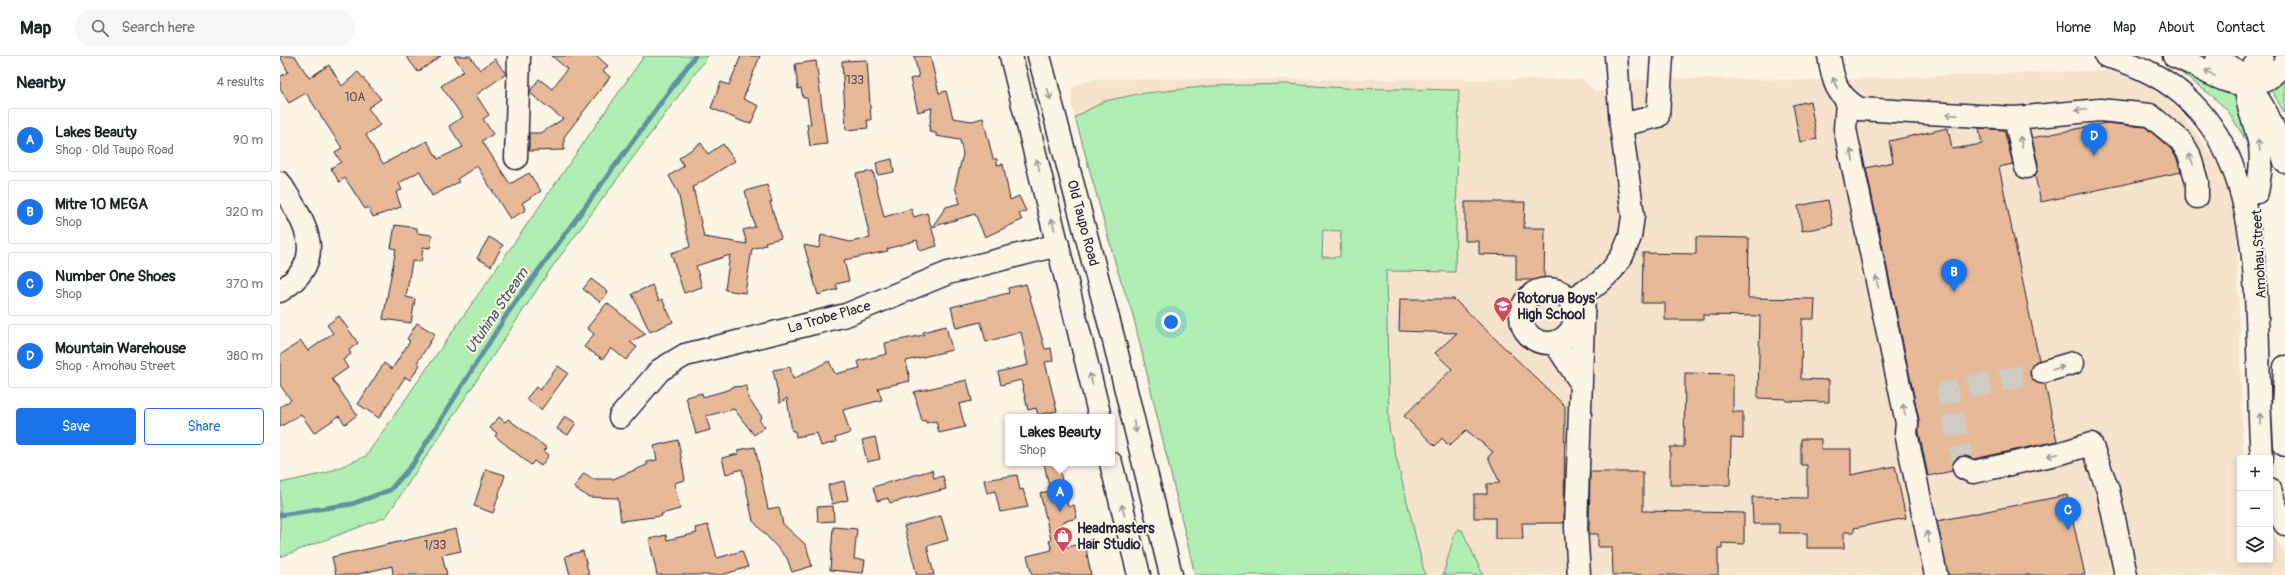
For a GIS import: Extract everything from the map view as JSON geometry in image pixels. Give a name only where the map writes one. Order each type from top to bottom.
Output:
[{"type":"main road","points":[[516,158],[519,56]]},
{"type":"main road","name":"Old Taupo Road","points":[[1011,56],[1099,414]]},
{"type":"main road","name":"Old Taupo Road","points":[[1039,56],[1126,390],[1171,575]]},
{"type":"main road","points":[[1577,296],[1574,326],[1570,333],[1555,343],[1536,341],[1529,336],[1520,320],[1524,302],[1530,295],[1542,290],[1556,290],[1577,296],[1599,283],[1612,270],[1622,256],[1630,236],[1633,216],[1621,125],[1616,56]]},
{"type":"main road","points":[[1621,125],[1658,116],[1662,56]]},
{"type":"main road","points":[[1829,56],[1835,84],[1847,102],[1859,109],[1879,112],[2015,118],[2100,110],[2150,115],[2181,141],[2189,154],[2197,182],[2197,197]]},
{"type":"main road","name":"Amohau Street","points":[[2106,56],[2151,69],[2172,79],[2189,90],[2224,125],[2235,142],[2250,174],[2256,198],[2262,242],[2260,394],[2262,455]]},
{"type":"main road","points":[[2174,56],[2192,62],[2222,80],[2247,84],[2265,81],[2285,63]]},
{"type":"main road","points":[[2217,56],[2234,70],[2247,84],[2267,113],[2279,140],[2285,162]]},
{"type":"main road","points":[[2256,198],[2262,159],[2257,133],[2248,109],[2247,84],[2250,73],[2262,56]]},
{"type":"main road","points":[[1847,102],[1846,129],[1907,423],[1906,433],[1936,575]]},
{"type":"main road","points":[[2015,118],[2026,167]]},
{"type":"main road","points":[[280,183],[307,229],[310,250],[303,270],[289,285],[280,290]]},
{"type":"main road","name":"Old Taupo Road","points":[[1058,245],[1071,248],[1079,260],[1101,345],[1112,371],[1126,390]]},
{"type":"main road","name":"La Trobe Place","points":[[620,417],[660,370],[685,354],[846,315],[948,273],[1058,245]]},
{"type":"main road","points":[[1577,296],[1581,383],[1576,528],[1579,575]]},
{"type":"main road","points":[[1555,343],[1581,383]]},
{"type":"main road","points":[[2042,372],[2073,363]]},
{"type":"main road","points":[[2285,367],[2283,408],[2285,445]]},
{"type":"main road","points":[[1964,468],[1973,472],[2061,453],[2091,444],[2108,490],[2126,575]]},
{"type":"main road","points":[[1112,466],[1139,575]]},
{"type":"main road","points":[[2271,491],[2276,508],[2285,524]]},
{"type":"main road","points":[[1154,508],[1149,531],[1158,575]]},
{"type":"shaded area","name":"Rotorua Boys' High School","points":[[2111,70],[2158,87],[2183,115],[2217,162],[2236,209],[2243,455],[2237,455],[2237,563],[2273,563],[2273,534],[2285,553],[2285,575],[1195,575],[1133,315],[1117,269],[1071,103],[1071,90],[1076,85],[1095,79],[1582,79],[1595,91],[1628,91],[1630,80],[1648,80],[1648,85],[1661,85],[1670,78],[1819,80]]},
{"type":"green space","points":[[644,56],[708,56],[550,270],[386,517],[280,557],[280,483],[326,473],[366,456]]},
{"type":"green space","points":[[2173,67],[2209,81],[2227,94],[2238,94],[2250,147],[2228,111],[2211,95]]},
{"type":"green space","points":[[2285,72],[2285,114],[2269,86]]},
{"type":"green space","points":[[1286,84],[1344,88],[1459,90],[1455,272],[1386,271],[1389,428],[1425,575],[1195,575],[1133,315],[1117,269],[1075,117],[1105,101],[1138,94],[1211,86]],"holes":[[[1323,230],[1341,231],[1340,257],[1322,257]]]},
{"type":"green space","points":[[1458,529],[1462,530],[1483,575],[1443,575],[1455,532]]},
{"type":"building","points":[[280,56],[295,56],[309,78],[329,65],[342,86],[358,72],[381,99],[368,108],[380,125],[366,135],[383,164],[427,141],[438,159],[463,147],[449,126],[463,117],[441,86],[464,71],[454,56],[470,56],[480,70],[495,59],[506,74],[476,95],[489,115],[483,119],[493,134],[482,141],[510,184],[529,173],[541,191],[522,203],[526,210],[510,219],[477,166],[457,179],[459,182],[432,196],[420,171],[399,183],[402,190],[396,192],[401,207],[373,217],[368,207],[365,209],[345,178],[339,182],[331,168],[341,162],[335,152],[342,148],[306,93],[289,103],[280,88],[280,77],[288,72]]},
{"type":"building","points":[[406,56],[441,56],[418,72]]},
{"type":"building","points":[[552,56],[597,56],[608,66],[603,71],[610,77],[564,137],[564,150],[529,151],[529,133],[541,133],[563,119],[530,93],[539,79],[552,89],[567,69]]},
{"type":"building","points":[[741,56],[760,56],[743,99],[759,106],[751,123],[746,123],[711,108],[721,82],[729,85]]},
{"type":"building","points":[[914,56],[930,56],[939,93],[946,91],[953,118],[972,121],[983,118],[993,159],[997,159],[997,165],[1003,164],[1010,200],[1019,196],[1026,211],[1019,214],[1022,220],[985,237],[975,214],[932,227],[946,207],[960,203],[955,187],[963,154],[960,140],[936,136],[936,133],[929,132],[932,108],[918,112],[910,79],[919,77]]},
{"type":"building","points":[[867,60],[871,120],[867,120],[868,128],[846,130],[842,61]]},
{"type":"building","points":[[816,61],[827,144],[810,146],[807,124],[811,124],[807,98],[803,98],[801,88],[798,89],[795,64]]},
{"type":"building","points":[[1810,101],[1817,139],[1800,142],[1793,105]]},
{"type":"building","points":[[2106,123],[2145,127],[2171,149],[2177,159],[2181,172],[2041,202],[2035,176],[2038,164],[2032,138]]},
{"type":"building","points":[[1948,128],[1952,149],[1982,144],[1979,128],[2004,130],[2013,164],[1999,167],[2039,360],[2033,364],[2030,375],[2034,381],[2045,384],[2057,441],[1974,459],[1962,456],[1953,463],[1952,471],[1928,476],[1919,432],[1919,420],[1866,168],[1893,162],[1889,141]]},
{"type":"building","points":[[701,143],[708,154],[723,144],[735,161],[693,187],[704,237],[747,244],[743,230],[755,227],[745,191],[767,185],[772,202],[770,202],[781,238],[765,242],[766,245],[752,249],[745,293],[725,290],[730,255],[696,266],[702,287],[684,293],[671,253],[690,247],[678,192],[669,176],[684,166],[679,158]]},
{"type":"building","points":[[892,159],[894,172],[878,175],[876,163]]},
{"type":"building","points":[[873,171],[884,217],[911,209],[914,217],[927,213],[937,246],[920,251],[917,240],[887,249],[888,251],[844,260],[849,281],[836,284],[838,289],[818,295],[804,245],[819,248],[821,235],[850,242],[870,238],[856,174]]},
{"type":"building","points":[[1828,200],[1833,225],[1802,231],[1798,206]]},
{"type":"building","points":[[1465,202],[1525,202],[1524,228],[1545,228],[1544,280],[1516,280],[1516,255],[1479,254],[1479,241],[1465,241]]},
{"type":"building","points":[[395,225],[417,228],[417,233],[432,235],[430,248],[423,247],[421,262],[412,261],[406,297],[415,299],[411,323],[383,319],[396,249],[391,248]]},
{"type":"building","points":[[489,237],[503,245],[491,266],[477,258]]},
{"type":"building","points":[[1696,237],[1749,238],[1748,298],[1815,299],[1814,319],[1802,319],[1801,379],[1829,380],[1829,402],[1786,401],[1786,399],[1758,398],[1760,316],[1703,315],[1703,320],[1665,320],[1665,303],[1642,303],[1643,253],[1696,254]]},
{"type":"building","points":[[591,279],[608,292],[600,302],[583,289]]},
{"type":"building","points":[[1026,284],[1045,349],[1051,348],[1053,361],[1045,362],[1057,411],[1038,414],[1036,408],[1028,410],[1021,380],[1001,385],[998,372],[1028,365],[1021,332],[986,342],[981,322],[956,328],[951,307],[1009,293],[1008,288]]},
{"type":"building","points":[[652,285],[659,301],[662,299],[673,322],[650,332],[632,294]]},
{"type":"building","points":[[1400,299],[1454,299],[1565,406],[1564,523],[1522,523],[1523,539],[1495,539],[1495,518],[1474,518],[1474,494],[1487,494],[1487,484],[1500,483],[1488,457],[1493,452],[1466,430],[1449,446],[1442,438],[1435,446],[1404,416],[1452,369],[1435,353],[1457,333],[1399,331]]},
{"type":"building","points":[[607,303],[646,334],[630,342],[637,347],[626,360],[611,348],[603,359],[584,347],[594,334],[587,328]]},
{"type":"building","points":[[339,316],[358,343],[349,350],[351,354],[343,360],[348,368],[332,379],[357,415],[345,424],[339,416],[314,433],[301,414],[280,427],[280,407],[291,400],[280,385],[280,355],[301,341],[308,351],[333,333],[327,325]]},
{"type":"building","points":[[417,323],[435,334],[417,363],[420,365],[410,380],[405,377],[379,418],[358,404],[384,363],[392,369],[410,341],[407,339]]},
{"type":"building","points":[[946,326],[952,350],[906,361],[910,381],[878,388],[882,400],[843,410],[850,433],[835,438],[836,442],[821,446],[817,433],[796,437],[795,431],[792,431],[787,398],[780,403],[773,370],[790,367],[793,379],[829,361],[835,374],[860,368],[858,361],[887,354],[885,343],[924,335],[923,332]]},
{"type":"building","points":[[558,366],[568,373],[541,410],[526,399],[536,387],[540,390]]},
{"type":"building","points":[[1685,373],[1733,374],[1733,412],[1743,412],[1743,439],[1731,438],[1730,485],[1670,485],[1670,447],[1684,447]]},
{"type":"building","points":[[967,380],[972,401],[959,404],[965,427],[939,433],[936,421],[926,423],[926,420],[922,421],[914,392]]},
{"type":"building","points":[[747,386],[748,398],[762,417],[759,420],[765,427],[754,435],[734,409],[706,416],[710,430],[696,434],[686,397],[702,393],[703,397],[731,389],[732,387]]},
{"type":"building","points":[[565,416],[576,423],[568,435],[557,429]]},
{"type":"building","points":[[499,417],[505,422],[508,419],[547,448],[544,451],[549,455],[541,466],[534,461],[531,465],[495,436],[497,433],[490,428]]},
{"type":"building","points":[[875,437],[880,459],[867,462],[862,440]]},
{"type":"building","points":[[1801,439],[1821,439],[1821,449],[1851,449],[1851,475],[1895,466],[1906,518],[1854,528],[1854,532],[1844,532],[1844,548],[1807,548],[1807,533],[1779,533],[1779,524],[1753,524],[1752,497],[1807,498],[1807,465],[1801,465]]},
{"type":"building","points":[[678,440],[685,480],[674,483],[680,509],[661,514],[662,516],[621,521],[618,498],[589,497],[574,488],[584,473],[593,479],[613,479],[647,465],[647,462],[657,460],[654,446]]},
{"type":"building","points":[[755,447],[768,509],[779,507],[783,524],[806,545],[812,566],[792,572],[787,558],[753,521],[742,469],[726,474],[722,458],[738,454],[738,450]]},
{"type":"building","points":[[1045,466],[1059,466],[1068,507],[1074,505],[1077,518],[1062,522],[1067,547],[1085,543],[1091,575],[1032,575],[1027,556],[1052,550],[1040,493],[1050,491]]},
{"type":"building","points":[[486,469],[505,475],[493,513],[474,506]]},
{"type":"building","points":[[932,470],[934,478],[943,476],[946,489],[890,503],[888,498],[877,501],[873,487]]},
{"type":"building","points":[[1590,472],[1643,472],[1643,511],[1744,513],[1744,544],[1722,543],[1722,548],[1718,548],[1718,575],[1613,575],[1612,547],[1598,547],[1598,534],[1589,534]]},
{"type":"building","points":[[1017,475],[1020,490],[1023,489],[1028,507],[1000,512],[995,491],[987,493],[984,480]]},
{"type":"building","points":[[844,481],[848,500],[832,504],[828,485]]},
{"type":"building","points":[[2067,495],[2085,575],[1948,575],[1937,521]]},
{"type":"building","points":[[833,506],[834,521],[818,522],[817,507]]},
{"type":"building","points":[[941,516],[948,540],[927,546],[934,575],[917,575],[904,526]]},
{"type":"building","points":[[708,525],[717,558],[742,551],[748,567],[722,575],[657,575],[649,539],[666,535],[667,540],[697,533],[695,528]]},
{"type":"building","points":[[833,527],[857,529],[854,559],[865,560],[863,573],[830,570]]},
{"type":"building","points":[[456,529],[461,551],[442,555],[447,575],[393,575],[392,566],[354,575],[336,575],[332,557]]},
{"type":"building","points":[[583,551],[589,575],[570,575],[565,556]]},
{"type":"waterway","name":"Utuhina Stream","points":[[280,515],[352,504],[390,490],[413,464],[509,311],[695,56]]},
{"type":"tunnel","points":[[1964,468],[1948,392],[2042,372]]},
{"type":"place","name":"Mountain Warehouse","points":[[2094,156]]},
{"type":"place","name":"Mitre 10 MEGA","points":[[1954,292]]},
{"type":"place","name":"Rotorua Boys' High School","points":[[1503,323]]},
{"type":"place","name":"Lakes Beauty","points":[[1060,512]]},
{"type":"place","name":"Number One Shoes","points":[[2068,530]]},
{"type":"place","name":"Headmasters Hair Studio","points":[[1063,553]]}]
